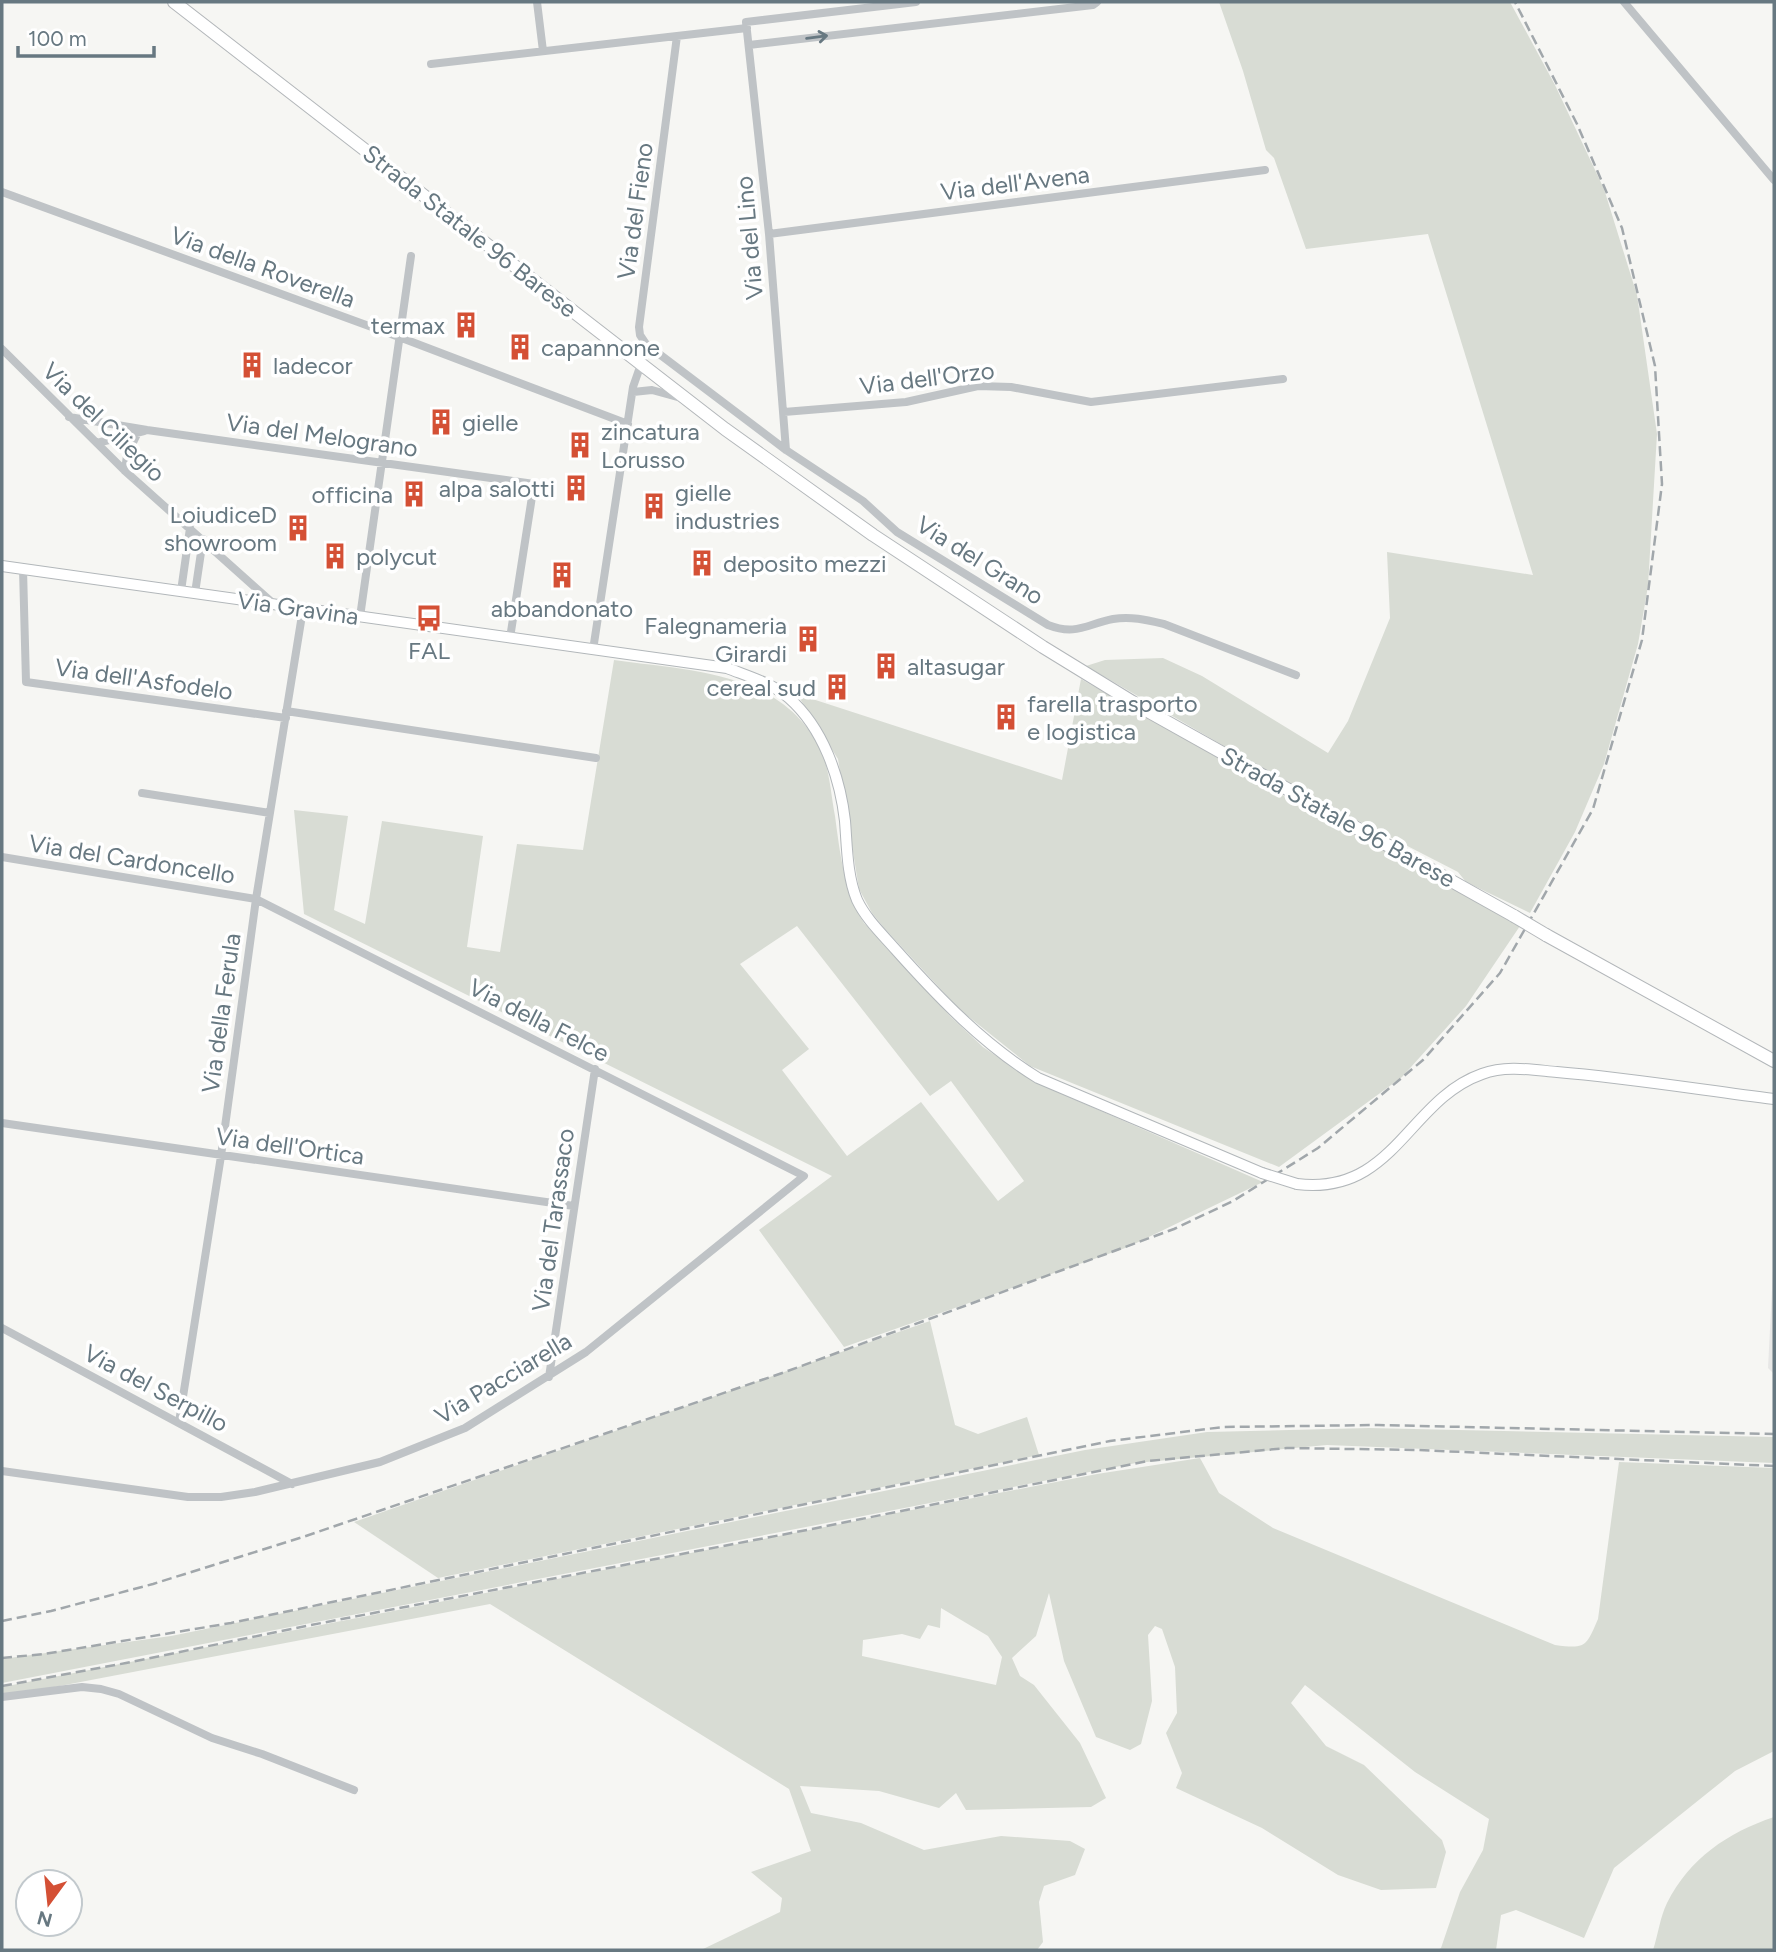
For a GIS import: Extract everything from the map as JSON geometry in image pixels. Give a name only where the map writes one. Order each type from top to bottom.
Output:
[{"type":"main road","name":"Strada Statale 96 Barese","points":[[174,2],[688,400],[873,535],[1043,648],[1144,709],[1769,1058]]},
{"type":"main road","name":"Via Gravina","points":[[2,566],[727,668],[758,680],[789,698],[815,730],[832,764],[843,806],[850,870],[857,899],[869,919],[962,1021],[1018,1066],[1038,1078],[1262,1173],[1297,1184],[1312,1186],[1352,1179],[1387,1155],[1447,1094],[1483,1073],[1512,1069],[1582,1074],[1774,1100]]},
{"type":"street","points":[[537,2],[543,51]]},
{"type":"street","points":[[431,64],[677,36],[916,2]]},
{"type":"street","points":[[749,45],[1093,5],[1097,2]]},
{"type":"street","points":[[1624,2],[1774,180]]},
{"type":"street","name":"Via del Lino","points":[[747,25],[769,234],[786,450]]},
{"type":"street","name":"Via del Fieno","points":[[677,36],[639,327],[640,335],[646,344],[682,373]]},
{"type":"street","name":"Via dell'Avena","points":[[769,234],[1265,170]]},
{"type":"street","name":"Via della Roverella","points":[[2,192],[400,337],[628,424]]},
{"type":"street","points":[[360,617],[411,256]]},
{"type":"street","name":"Via del Ciliegio","points":[[2,349],[125,471],[275,605]]},
{"type":"street","points":[[593,650],[633,393],[641,364]]},
{"type":"street","points":[[643,390],[653,373]]},
{"type":"street","points":[[669,385],[682,373]]},
{"type":"street","name":"Via del Grano","points":[[682,373],[786,450],[863,501],[897,531],[1048,625],[1069,631],[1081,630],[1114,619],[1143,619],[1164,624],[1296,675]]},
{"type":"street","name":"Via dell'Orzo","points":[[784,412],[897,403],[978,386],[1012,387],[1091,402],[1283,379]]},
{"type":"street","points":[[633,393],[643,390],[688,400]]},
{"type":"street","name":"Via del Melograno","points":[[69,417],[143,431],[534,484],[510,638]]},
{"type":"street","points":[[97,443],[143,431]]},
{"type":"street","points":[[125,471],[127,455],[143,431]]},
{"type":"street","points":[[181,591],[190,528]]},
{"type":"street","points":[[195,593],[202,539]]},
{"type":"street","name":"Via dell'Asfodelo","points":[[23,569],[26,682],[596,758]]},
{"type":"street","name":"Via della Ferula","points":[[179,1422],[221,1156],[256,899],[303,609]]},
{"type":"street","points":[[142,793],[270,813]]},
{"type":"street","name":"Via del Cardoncello","points":[[2,857],[256,899]]},
{"type":"street","name":"Via della Felce","points":[[256,899],[804,1176]]},
{"type":"street","name":"Via del Tarassaco","points":[[549,1377],[595,1069]]},
{"type":"street","name":"Via dell'Ortica","points":[[2,1123],[574,1206]]},
{"type":"street","name":"Via Pacciarella","points":[[2,1471],[188,1497],[221,1497],[292,1484],[380,1462],[465,1428],[549,1377],[586,1352],[804,1176]]},
{"type":"street","name":"Via del Serpillo","points":[[2,1328],[292,1484]]},
{"type":"street","points":[[2,1697],[82,1687],[101,1689],[119,1694],[212,1738],[354,1790]]},
{"type":"shaded area","points":[[1219,2],[1510,2],[1555,85],[1604,189],[1637,295],[1657,434],[1648,586],[1638,644],[1604,764],[1575,832],[1530,913],[1466,882],[1458,872],[1312,797],[1086,666],[1105,660],[1163,658],[1202,676],[1328,753],[1348,721],[1390,618],[1387,552],[1533,575],[1428,234],[1306,249],[1274,158],[1266,150]]},
{"type":"shaded area","points":[[614,660],[704,673],[760,690],[785,705],[806,726],[822,753],[829,776],[844,871],[857,911],[864,923],[951,1017],[983,1047],[1035,1082],[1263,1182],[1128,1247],[844,1347],[759,1230],[832,1176],[304,914],[294,810],[348,816],[334,910],[365,924],[382,821],[483,836],[467,947],[500,952],[517,844],[583,850]],"holes":[[[797,926],[930,1096],[951,1081],[1024,1181],[998,1201],[921,1102],[847,1156],[782,1070],[809,1049],[740,964]]]},
{"type":"shaded area","points":[[1081,679],[1305,808],[1522,923],[1466,1006],[1402,1077],[1279,1167],[1030,1066],[959,1009],[885,929],[872,913],[859,889],[838,759],[797,694],[1062,780]]},
{"type":"shaded area","points":[[1774,1251],[1774,1374],[1768,1368]]},
{"type":"shaded area","points":[[930,1321],[955,1425],[978,1434],[1027,1417],[1039,1455],[438,1578],[354,1522]]},
{"type":"shaded area","points":[[1369,1428],[1774,1437],[1774,1463],[1327,1445],[1136,1463],[2,1683],[2,1659],[171,1636],[1085,1450],[1207,1432]]},
{"type":"shaded area","points":[[1200,1458],[1219,1493],[1273,1528],[1555,1645],[1573,1647],[1587,1641],[1598,1619],[1619,1462],[1774,1468],[1774,1751],[1735,1771],[1614,1868],[1584,1938],[1516,1910],[1501,1915],[1496,1950],[1438,1950],[1460,1892],[1483,1850],[1489,1819],[1415,1772],[1305,1685],[1291,1703],[1326,1746],[1364,1765],[1442,1840],[1446,1852],[1436,1888],[1381,1890],[1338,1875],[1262,1828],[1176,1788],[1182,1773],[1166,1733],[1177,1713],[1175,1667],[1162,1629],[1155,1626],[1148,1635],[1152,1701],[1141,1744],[1130,1750],[1096,1737],[1064,1661],[1049,1593],[1036,1636],[1012,1658],[1020,1676],[1034,1685],[1080,1743],[1106,1798],[1091,1807],[966,1810],[956,1793],[939,1808],[879,1791],[800,1786],[811,1813],[861,1823],[924,1850],[1001,1836],[1070,1841],[1085,1849],[1075,1875],[1044,1886],[1039,1902],[1043,1942],[1037,1950],[701,1950],[780,1912],[782,1898],[751,1872],[811,1851],[789,1789],[490,1604],[2,1697],[2,1687],[1097,1474]],"holes":[[[941,1608],[988,1636],[1002,1657],[996,1685],[862,1656],[863,1640],[902,1634],[920,1639],[928,1625],[940,1628]]]},
{"type":"shaded area","points":[[1774,1817],[1774,1950],[1653,1950],[1665,1908],[1687,1873],[1711,1849],[1726,1839]]},
{"type":"railway","points":[[2,1621],[153,1584],[303,1537],[785,1372],[1174,1229],[1233,1201],[1318,1148],[1423,1060],[1500,973],[1593,809],[1642,640],[1662,484],[1655,366],[1622,228],[1577,124],[1515,2]]},
{"type":"railway","points":[[2,1658],[44,1654],[231,1623],[1110,1441],[1223,1427],[1378,1425],[1774,1434]]},
{"type":"railway","points":[[2,1686],[1148,1461],[1287,1448],[1418,1450],[1774,1466]]},
{"type":"place","name":"termax","points":[[466,325]]},
{"type":"place","name":"capannone","points":[[520,347]]},
{"type":"place","name":"ladecor","points":[[252,365]]},
{"type":"place","name":"gielle","points":[[441,422]]},
{"type":"place","name":"zincatura Lorusso","points":[[580,445]]},
{"type":"place","name":"alpa salotti","points":[[576,488]]},
{"type":"place","name":"officina","points":[[414,494]]},
{"type":"place","name":"gielle industries","points":[[654,506]]},
{"type":"place","name":"LoiudiceD showroom","points":[[298,528]]},
{"type":"place","name":"polycut","points":[[335,556]]},
{"type":"place","name":"deposito mezzi","points":[[702,563]]},
{"type":"place","name":"abbandonato","points":[[562,575]]},
{"type":"place","name":"FAL","points":[[429,618]]},
{"type":"place","name":"Falegnameria Girardi","points":[[808,639]]},
{"type":"place","name":"altasugar","points":[[886,666]]},
{"type":"place","name":"cereal sud","points":[[837,687]]},
{"type":"place","name":"farella trasporto e logistica","points":[[1006,717]]}]
